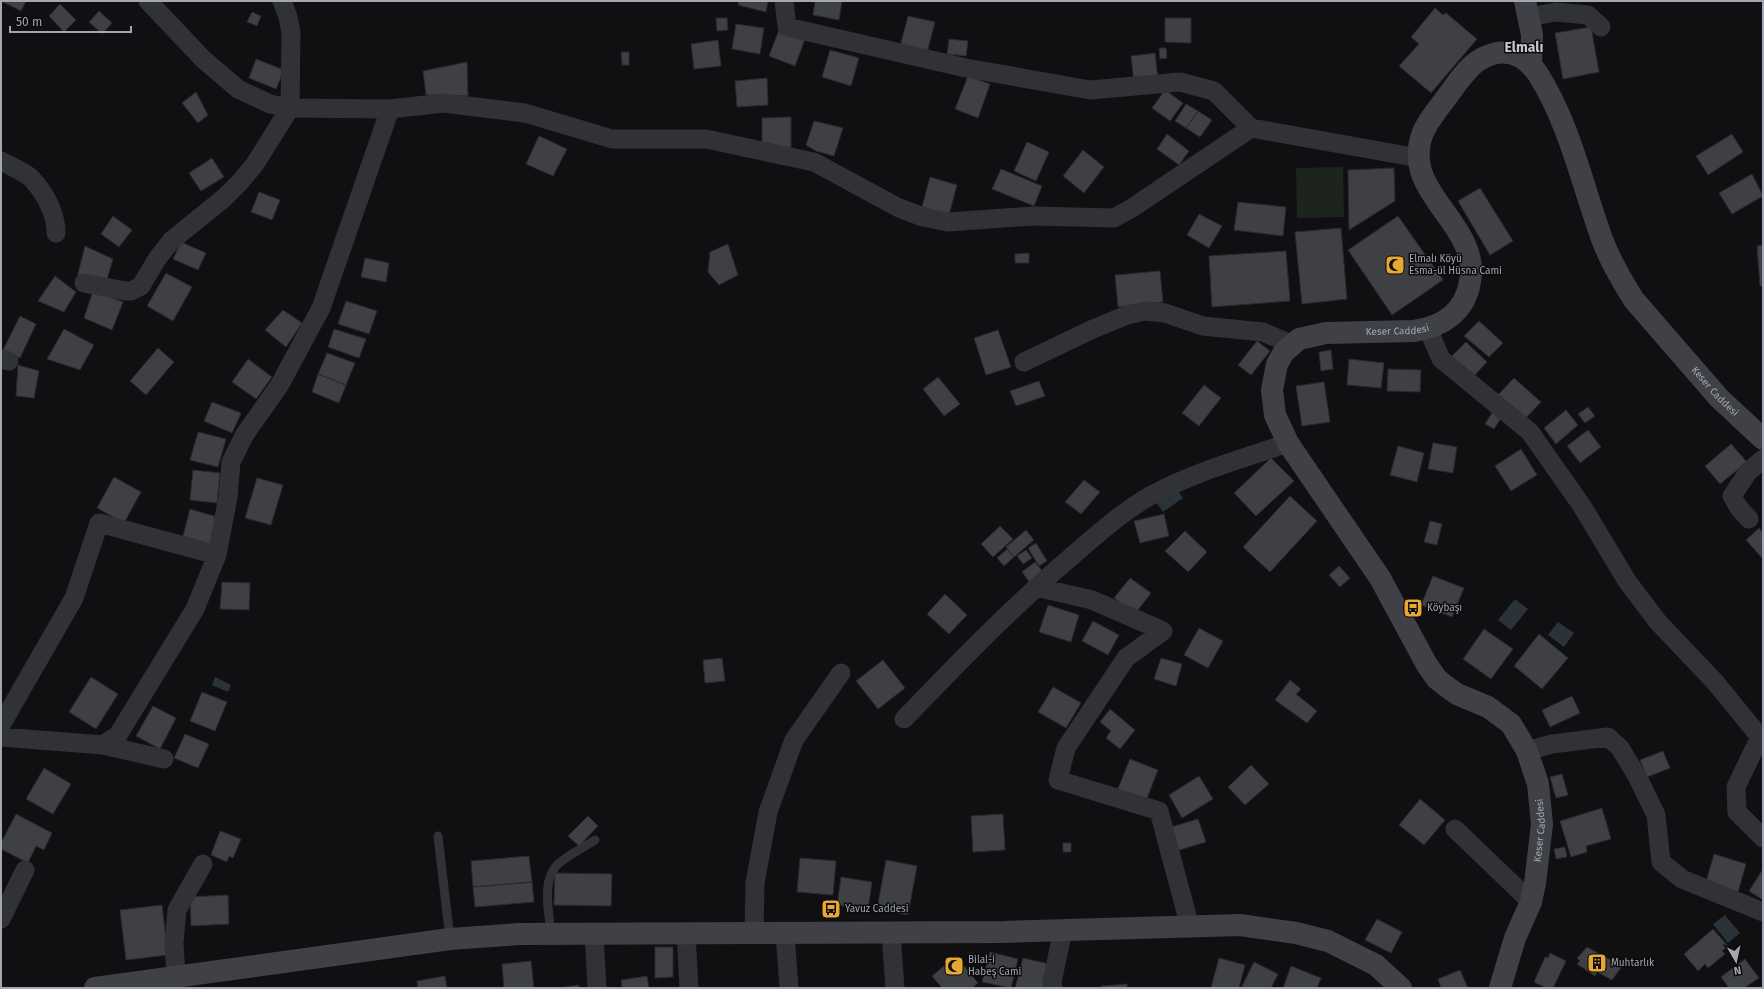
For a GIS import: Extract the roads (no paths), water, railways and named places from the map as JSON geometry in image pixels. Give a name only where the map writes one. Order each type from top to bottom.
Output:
[{"type":"street","points":[[148,1],[203,59],[238,89],[270,104],[290,108],[390,109],[444,103],[525,114],[612,139],[706,139],[814,162],[899,208],[923,217],[948,222],[1033,216],[1114,218],[1132,208],[1251,128]]},
{"type":"street","points":[[84,282],[126,291],[131,291],[141,286],[157,259],[171,242],[224,198],[255,164],[290,108],[291,32],[288,17],[282,1]]},
{"type":"street","points":[[784,1],[787,26],[966,68],[1090,90],[1180,82],[1214,91],[1251,128],[1419,158]]},
{"type":"street","points":[[1531,64],[1533,46],[1527,9],[1588,15],[1601,27]]},
{"type":"street","name":"Keser Caddesi","points":[[1500,988],[1515,938],[1531,902],[1541,843],[1542,824],[1538,784],[1527,751],[1518,732],[1502,716],[1488,707],[1457,694],[1437,679],[1427,665],[1380,578],[1288,443],[1275,415],[1272,390],[1277,364],[1291,344],[1299,339],[1326,333],[1414,332],[1428,329],[1448,320],[1458,311],[1464,300],[1471,279],[1470,266],[1464,240],[1426,185],[1421,171],[1419,158],[1420,142],[1426,127],[1467,69],[1477,61],[1499,52],[1511,53],[1521,57],[1531,64],[1558,113],[1602,241],[1622,282],[1634,300],[1719,398],[1763,439]]},
{"type":"street","points":[[103,745],[118,735],[195,609],[217,555],[228,497],[231,462],[245,434],[279,386],[321,308],[390,109]]},
{"type":"street","points":[[1,161],[30,178],[48,201],[56,219],[56,233]]},
{"type":"street","points":[[1024,362],[1093,328],[1128,315],[1145,311],[1165,313],[1203,326],[1263,332],[1291,344]]},
{"type":"street","points":[[1428,329],[1442,359],[1530,432],[1582,506],[1626,581],[1658,622],[1715,682],[1762,740],[1736,787],[1737,812],[1763,838]]},
{"type":"street","points":[[904,719],[1036,586],[1098,534],[1148,497],[1182,480],[1288,443]]},
{"type":"street","points":[[1749,519],[1738,508],[1732,496],[1748,472],[1763,459]]},
{"type":"street","points":[[1,726],[74,598],[99,523],[217,555]]},
{"type":"street","points":[[1036,586],[1092,600],[1163,631],[1126,658],[1066,748],[1058,780],[1160,811],[1190,927]]},
{"type":"street","points":[[754,933],[755,883],[768,812],[794,740],[841,673]]},
{"type":"street","points":[[1,737],[103,745],[164,759]]},
{"type":"street","points":[[1527,751],[1552,744],[1608,737],[1620,748],[1637,776],[1656,815],[1661,862],[1682,879],[1763,912]]},
{"type":"street","points":[[1455,829],[1531,902]]},
{"type":"street","points":[[176,977],[174,943],[177,910],[203,864]]},
{"type":"street","points":[[1,919],[25,870]]},
{"type":"street","points":[[95,988],[450,939],[551,933],[891,933],[1240,926],[1296,933],[1328,941],[1376,965],[1401,988]]},
{"type":"street","points":[[1053,988],[1052,982],[1063,930]]},
{"type":"street","points":[[686,933],[689,988]]},
{"type":"street","points":[[784,933],[789,988]]},
{"type":"street","points":[[891,933],[895,988]]},
{"type":"street","points":[[594,934],[597,988]]},
{"type":"lane","points":[[438,836],[450,939]]},
{"type":"lane","points":[[551,933],[548,882],[552,873],[558,864],[595,840]]},
{"type":"place","name":"Elmalı Köyü Esma-ül Hüsna Cami","points":[[1395,265]]},
{"type":"place","name":"Köybaşı","points":[[1413,608]]},
{"type":"place","name":"Yavuz Caddesi","points":[[831,909]]},
{"type":"place","name":"Muhtarlık","points":[[1597,963]]},
{"type":"place","name":"Bilal-i Habeş Cami","points":[[954,966]]},
{"type":"district","name":"Elmalı","points":[[1524,47]]}]
